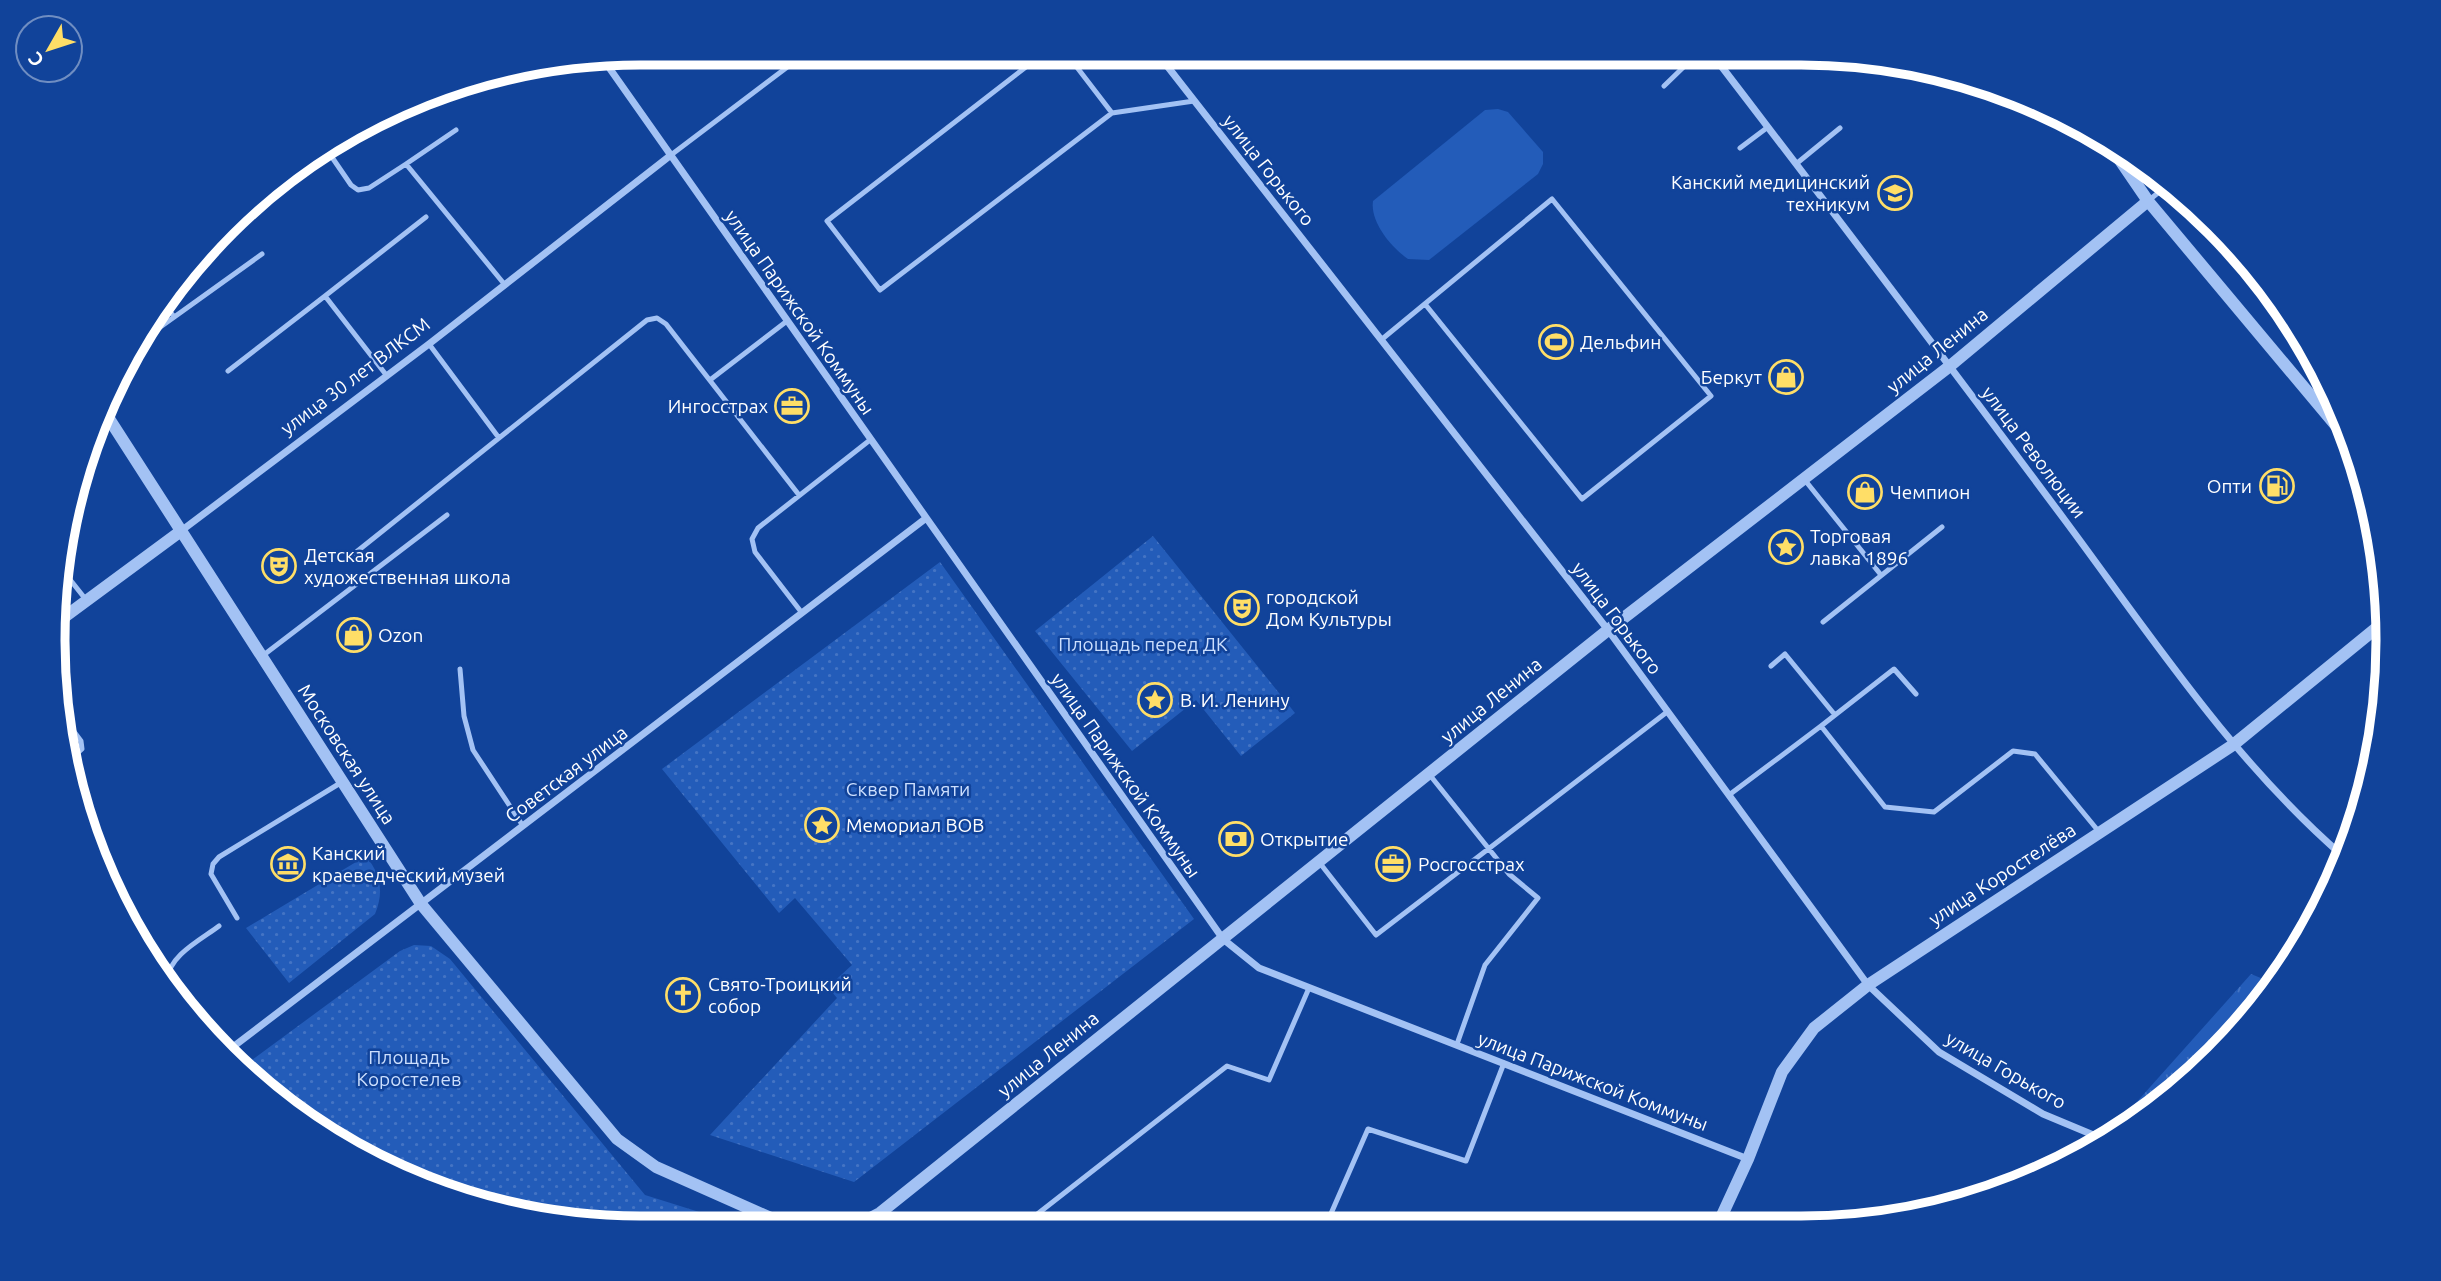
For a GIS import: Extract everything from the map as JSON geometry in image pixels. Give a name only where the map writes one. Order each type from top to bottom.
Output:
[{"type":"street","name":"улица Горького","points":[[1166,65],[1608,630],[1868,985],[1939,1052],[2043,1114],[2094,1135]]},
{"type":"street","name":"улица Революции","points":[[1720,65],[1950,366],[2233,745],[2336,850]]},
{"type":"street","name":"улица Парижской Коммуны","points":[[608,66],[1223,939],[1259,968],[1748,1159]]},
{"type":"street","name":"улица 30 лет ВЛКСМ","points":[[66,617],[429,344],[671,155]]},
{"type":"street","points":[[2123,164],[2148,201],[2333,423]]},
{"type":"street","name":"улица Ленина","points":[[875,1216],[1608,630],[1950,366],[2148,201]]},
{"type":"street","name":"Московская улица","points":[[109,419],[421,904],[617,1139],[656,1167],[766,1216]]},
{"type":"street","name":"Советская улица","points":[[232,1047],[925,519]]},
{"type":"street","name":"улица Коростелёва","points":[[1722,1216],[1748,1159],[1782,1072],[1814,1028],[1868,985],[2233,745],[2376,629]]},
{"type":"lane","points":[[671,155],[790,65]]},
{"type":"lane","points":[[1028,65],[827,220],[880,290],[1112,113],[1194,100]]},
{"type":"lane","points":[[1075,65],[1112,113]]},
{"type":"lane","points":[[1664,86],[1686,65]]},
{"type":"lane","points":[[1740,148],[1768,127]]},
{"type":"lane","points":[[1796,164],[1840,128]]},
{"type":"lane","points":[[331,156],[351,186],[358,190],[369,188],[456,130]]},
{"type":"lane","points":[[406,164],[505,285]]},
{"type":"lane","points":[[2148,201],[2160,191]]},
{"type":"lane","points":[[1381,340],[1552,200],[1711,396],[1582,499],[1425,304]]},
{"type":"lane","points":[[228,371],[426,217]]},
{"type":"lane","points":[[157,330],[262,254]]},
{"type":"lane","points":[[325,296],[387,376]]},
{"type":"lane","points":[[169,311],[174,317]]},
{"type":"lane","points":[[355,553],[647,320],[657,318],[666,324],[799,495]]},
{"type":"lane","points":[[710,380],[787,321]]},
{"type":"lane","points":[[429,344],[499,438]]},
{"type":"lane","points":[[802,613],[755,552],[752,539],[758,528],[870,440]]},
{"type":"lane","points":[[1804,479],[1881,575]]},
{"type":"lane","points":[[261,657],[447,515]]},
{"type":"lane","points":[[1823,622],[1942,527]]},
{"type":"lane","points":[[69,578],[87,601]]},
{"type":"lane","points":[[1771,666],[1785,654],[1835,715]]},
{"type":"lane","points":[[460,669],[464,716],[473,750],[523,826]]},
{"type":"lane","points":[[1729,795],[1894,669],[1916,694]]},
{"type":"lane","points":[[1320,862],[1376,935],[1668,712]]},
{"type":"lane","points":[[1821,726],[1885,807],[1934,812],[2013,751],[2035,754],[2100,833]]},
{"type":"lane","points":[[72,729],[81,741],[82,749],[76,754]]},
{"type":"lane","points":[[1429,774],[1509,874],[1538,898],[1485,965],[1457,1044]]},
{"type":"lane","points":[[237,918],[211,874],[213,864],[219,857],[342,782]]},
{"type":"lane","points":[[169,969],[175,960],[219,926]]},
{"type":"lane","points":[[1035,1216],[1227,1066],[1269,1080],[1309,988]]},
{"type":"lane","points":[[1330,1216],[1368,1129],[1466,1161],[1504,1063]]},
{"type":"green space","points":[[1498,109],[1508,112],[1543,152],[1543,164],[1538,174],[1429,260],[1408,259],[1395,248],[1378,225],[1373,201],[1485,110]]},
{"type":"green space","name":"Площадь перед ДК","points":[[1153,536],[1295,713],[1241,756],[1196,700],[1132,751],[1035,631]]},
{"type":"green space","name":"Сквер Памяти","points":[[940,562],[1194,919],[854,1182],[710,1135],[837,998],[828,987],[852,965],[795,898],[779,913],[662,769]]},
{"type":"green space","points":[[366,856],[378,877],[380,891],[375,914],[289,983],[246,928]]},
{"type":"green space","name":"Площадь Коростелев","points":[[414,945],[431,946],[450,959],[645,1195],[712,1216],[603,1215],[565,1211],[491,1197],[455,1186],[386,1157],[353,1139],[290,1097],[249,1062],[400,951]]},
{"type":"green space","points":[[2251,974],[2265,980],[2208,1048],[2151,1097],[2126,1114]]},
{"type":"place","name":"Канский медицинский техникум","points":[[1895,193]]},
{"type":"place","name":"Дельфин","points":[[1556,342]]},
{"type":"place","name":"Беркут","points":[[1786,377]]},
{"type":"place","name":"Ингосстрах","points":[[792,406]]},
{"type":"place","name":"Опти","points":[[2277,486]]},
{"type":"place","name":"Чемпион","points":[[1865,492]]},
{"type":"place","name":"Торговая лавка 1896","points":[[1786,547]]},
{"type":"place","name":"Детская художественная школа","points":[[279,566]]},
{"type":"place","name":"городской Дом Культуры","points":[[1242,608]]},
{"type":"place","name":"Ozon","points":[[354,635]]},
{"type":"place","name":"В. И. Ленину","points":[[1155,700]]},
{"type":"place","name":"Мемориал ВОВ","points":[[822,825]]},
{"type":"place","name":"Открытие","points":[[1236,839]]},
{"type":"place","name":"Канский краеведческий музей","points":[[288,864]]},
{"type":"place","name":"Росгосстрах","points":[[1393,864]]},
{"type":"place","name":"Свято-Троицкий собор","points":[[683,995]]}]
